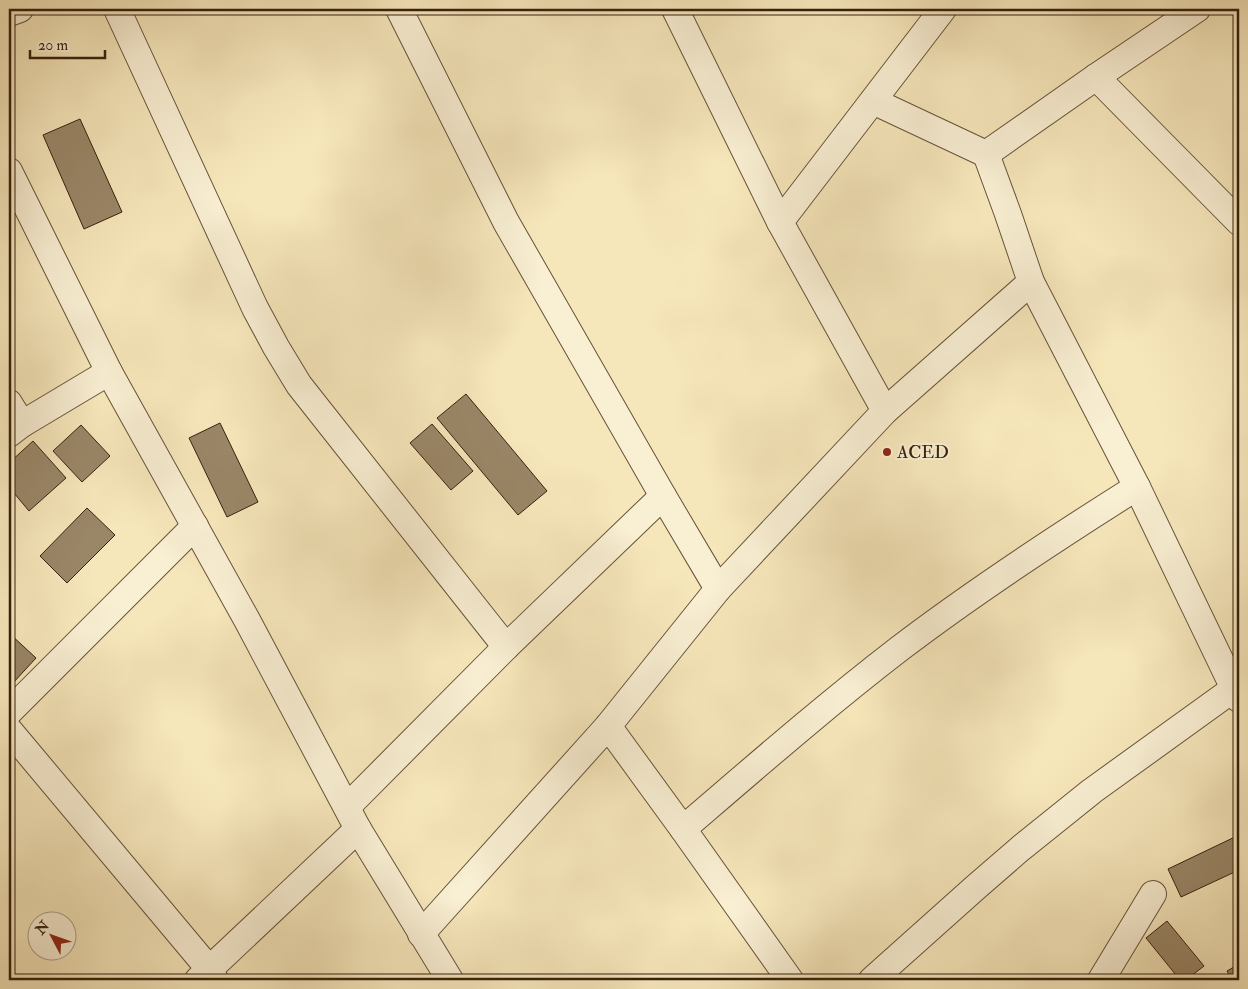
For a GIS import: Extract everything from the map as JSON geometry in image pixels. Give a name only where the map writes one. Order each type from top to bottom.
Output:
[{"type":"street","points":[[9,13],[20,9]]},
{"type":"street","points":[[117,9],[251,299],[276,348],[299,384],[506,647]]},
{"type":"street","points":[[399,9],[506,222],[718,589]]},
{"type":"street","points":[[675,9],[780,222],[885,411]]},
{"type":"street","points":[[780,222],[943,9]]},
{"type":"street","points":[[986,154],[1197,9]]},
{"type":"street","points":[[1096,77],[1239,222]]},
{"type":"street","points":[[872,980],[1021,848],[1092,791],[1237,691],[1138,487],[1031,282],[986,154],[873,101]]},
{"type":"street","points":[[9,171],[108,372],[247,620],[353,818],[450,980]]},
{"type":"street","points":[[421,934],[608,726],[718,589],[885,411],[1031,282]]},
{"type":"street","points":[[13,420],[108,372]]},
{"type":"street","points":[[683,829],[825,708],[960,603],[1069,530],[1138,487]]},
{"type":"street","points":[[9,730],[207,977],[506,647],[663,496]]},
{"type":"street","points":[[9,712],[194,526]]},
{"type":"street","points":[[608,726],[790,980]]},
{"type":"street","points":[[1101,980],[1153,894]]},
{"type":"building","points":[[80,119],[122,212],[84,229],[43,135]]},
{"type":"building","points":[[466,394],[547,491],[518,515],[437,418]]},
{"type":"building","points":[[220,423],[258,502],[227,517],[189,438]]},
{"type":"building","points":[[432,424],[473,471],[451,490],[410,443]]},
{"type":"building","points":[[81,425],[110,456],[82,482],[53,451]]},
{"type":"building","points":[[33,441],[66,478],[29,511],[9,487],[9,463]]},
{"type":"building","points":[[87,508],[115,535],[67,583],[40,556]]},
{"type":"building","points":[[9,633],[36,658],[13,683],[9,678]]},
{"type":"building","points":[[1239,835],[1239,870],[1181,897],[1168,869]]},
{"type":"building","points":[[1167,921],[1204,966],[1186,980],[1180,980],[1146,938]]},
{"type":"building","points":[[1239,964],[1239,980],[1232,980],[1227,971]]},
{"type":"place","name":"ACED","points":[[887,452]]}]
